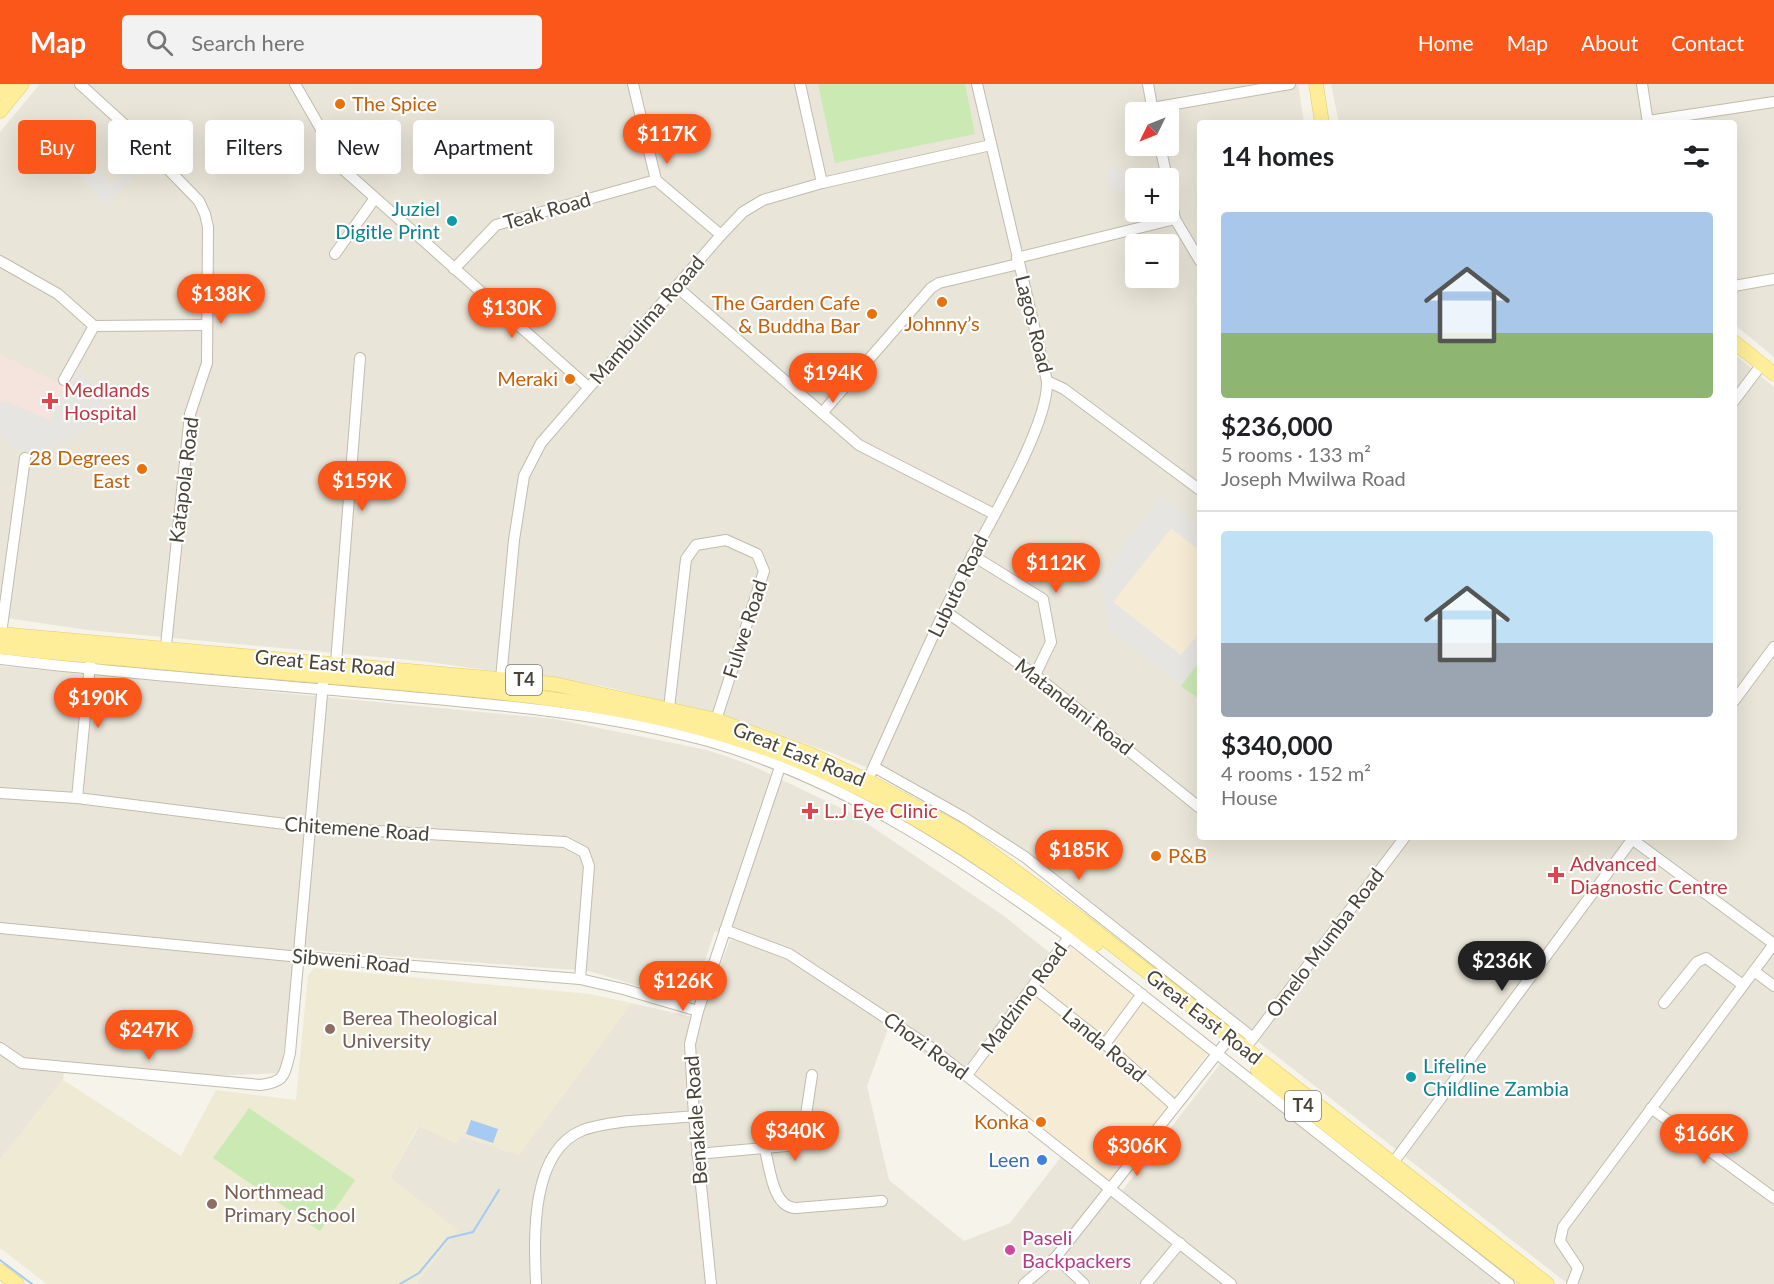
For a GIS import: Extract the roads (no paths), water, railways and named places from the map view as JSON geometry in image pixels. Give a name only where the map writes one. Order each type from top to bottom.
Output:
[{"type":"main road","points":[[0,86],[6,84]]},
{"type":"main road","points":[[0,92],[6,84]]},
{"type":"main road","points":[[1,107],[22,84]]},
{"type":"main road","points":[[1316,84],[1322,120]]},
{"type":"main road","points":[[1737,344],[1774,374]]},
{"type":"main road","name":"Great East Road","points":[[0,634],[164,657],[323,683],[559,699],[665,718],[710,730],[782,761],[866,785]]},
{"type":"main road","name":"Great East Road","points":[[0,647],[91,663],[164,657],[336,663],[554,684],[716,720],[810,754],[866,785],[962,832],[1161,1002],[1531,1284]]},
{"type":"main road","name":"Great East Road","points":[[1075,928],[1245,1050],[1547,1284]]},
{"type":"main road","points":[[0,1271],[17,1284]]},
{"type":"street","name":"Katapola Road","points":[[80,84],[126,126],[199,201],[206,214],[208,227],[207,363],[190,414],[164,657]]},
{"type":"street","points":[[295,84],[345,171],[588,387]]},
{"type":"street","points":[[633,84],[656,180],[721,235]]},
{"type":"street","points":[[800,84],[822,183]]},
{"type":"street","name":"Lagos Road","points":[[977,84],[1047,381],[1064,388],[1197,488]]},
{"type":"street","points":[[1148,84],[1151,102]]},
{"type":"street","points":[[1179,105],[1290,84]]},
{"type":"street","points":[[1642,84],[1648,120]]},
{"type":"street","points":[[1661,120],[1774,102]]},
{"type":"street","name":"Mambulima Roaad","points":[[501,678],[514,540],[524,476],[541,443],[721,235],[743,212],[763,200],[822,183],[991,145]]},
{"type":"street","name":"Teak Road","points":[[454,269],[496,225],[656,180]]},
{"type":"street","points":[[335,254],[375,198]]},
{"type":"street","points":[[822,413],[931,288],[939,283],[1164,222]]},
{"type":"street","points":[[1177,222],[1197,256]]},
{"type":"street","points":[[0,261],[58,294],[94,326],[206,326]]},
{"type":"street","points":[[1737,285],[1774,279]]},
{"type":"street","points":[[677,287],[868,451],[994,514]]},
{"type":"street","points":[[64,380],[94,326]]},
{"type":"street","points":[[336,663],[360,358]]},
{"type":"street","points":[[1737,397],[1762,364]]},
{"type":"street","name":"Lubuto Road","points":[[866,785],[945,611],[1041,414],[1046,400],[1047,381]]},
{"type":"street","points":[[0,634],[25,458]]},
{"type":"street","name":"Fulwe Road","points":[[669,708],[686,559],[696,545],[726,540],[757,554],[764,571],[716,720]]},
{"type":"street","points":[[972,555],[1043,599],[1051,642],[1035,675]]},
{"type":"street","name":"Matandani Road","points":[[945,611],[1035,675],[1197,806]]},
{"type":"street","points":[[1737,697],[1774,647]]},
{"type":"street","points":[[0,659],[91,663],[323,683],[309,827],[300,957],[290,1053],[285,1074],[274,1083],[260,1085],[213,1081],[22,1063],[0,1048]]},
{"type":"street","points":[[77,798],[91,663]]},
{"type":"street","points":[[782,761],[901,823],[998,885],[1075,928],[1142,994],[1161,1002]]},
{"type":"street","name":"Benakale Road","points":[[711,1284],[697,1155],[690,1044],[698,1011],[782,761]]},
{"type":"street","points":[[874,767],[963,817],[1025,857],[1253,1038]]},
{"type":"street","name":"Chitemene Road","points":[[0,793],[77,798],[309,827],[565,842],[584,852],[589,866],[580,979]]},
{"type":"street","name":"Omelo Mumba Road","points":[[1245,1050],[1403,840]]},
{"type":"street","points":[[1393,1163],[1631,840]]},
{"type":"street","points":[[1574,1280],[1577,1263],[1560,1241],[1560,1232],[1774,944],[1635,840]]},
{"type":"street","name":"Sibweni Road","points":[[0,927],[300,957],[580,979],[623,988],[698,1011]]},
{"type":"street","name":"Madzimo Road","points":[[967,1075],[1075,928]]},
{"type":"street","name":"Chozi Road","points":[[725,930],[773,946],[873,1008],[967,1075],[1231,1284]]},
{"type":"street","points":[[1664,1004],[1697,962],[1706,958],[1743,985]]},
{"type":"street","points":[[1754,971],[1774,986]]},
{"type":"street","name":"Landa Road","points":[[1033,987],[1105,1044],[1175,1106]]},
{"type":"street","points":[[1105,1044],[1142,994]]},
{"type":"street","points":[[1024,1284],[1056,1257],[1221,1049],[1509,1284]]},
{"type":"street","points":[[697,1155],[793,1148],[802,1141],[812,1075]]},
{"type":"street","points":[[1651,1108],[1774,1198]]},
{"type":"street","points":[[536,1284],[534,1247],[540,1200],[546,1168],[560,1146],[574,1134],[597,1126],[694,1116]]},
{"type":"street","points":[[765,1150],[779,1199],[786,1207],[882,1201]]},
{"type":"street","points":[[1146,1284],[1180,1243]]},
{"type":"street","points":[[1056,1257],[1084,1284]]},
{"type":"water","points":[[471,1120],[498,1129],[493,1143],[466,1134]]},
{"type":"waterway","points":[[400,1284],[419,1273],[448,1238],[473,1232],[499,1190]]},
{"type":"waterway","points":[[0,1260],[32,1284]]},
{"type":"place","name":"The Spice","points":[[340,104]]},
{"type":"place","name":"Juziel Digitle Print","points":[[452,221]]},
{"type":"place","name":"Johnny’s","points":[[942,302]]},
{"type":"place","name":"The Garden Cafe & Buddha Bar","points":[[872,314]]},
{"type":"place","name":"Meraki","points":[[570,379]]},
{"type":"place","name":"Medlands Hospital","points":[[50,401]]},
{"type":"place","name":"28 Degrees East","points":[[142,469]]},
{"type":"place","name":"L.J Eye Clinic","points":[[810,811]]},
{"type":"place","name":"P&B","points":[[1156,856]]},
{"type":"place","name":"Advanced Diagnostic Centre","points":[[1556,875]]},
{"type":"place","name":"Berea Theological University","points":[[330,1029]]},
{"type":"place","name":"Lifeline Childline Zambia","points":[[1411,1077]]},
{"type":"place","name":"Konka","points":[[1041,1122]]},
{"type":"place","name":"Leen","points":[[1042,1160]]},
{"type":"place","name":"Northmead Primary School","points":[[212,1204]]},
{"type":"place","name":"Paseli Backpackers","points":[[1010,1250]]}]
